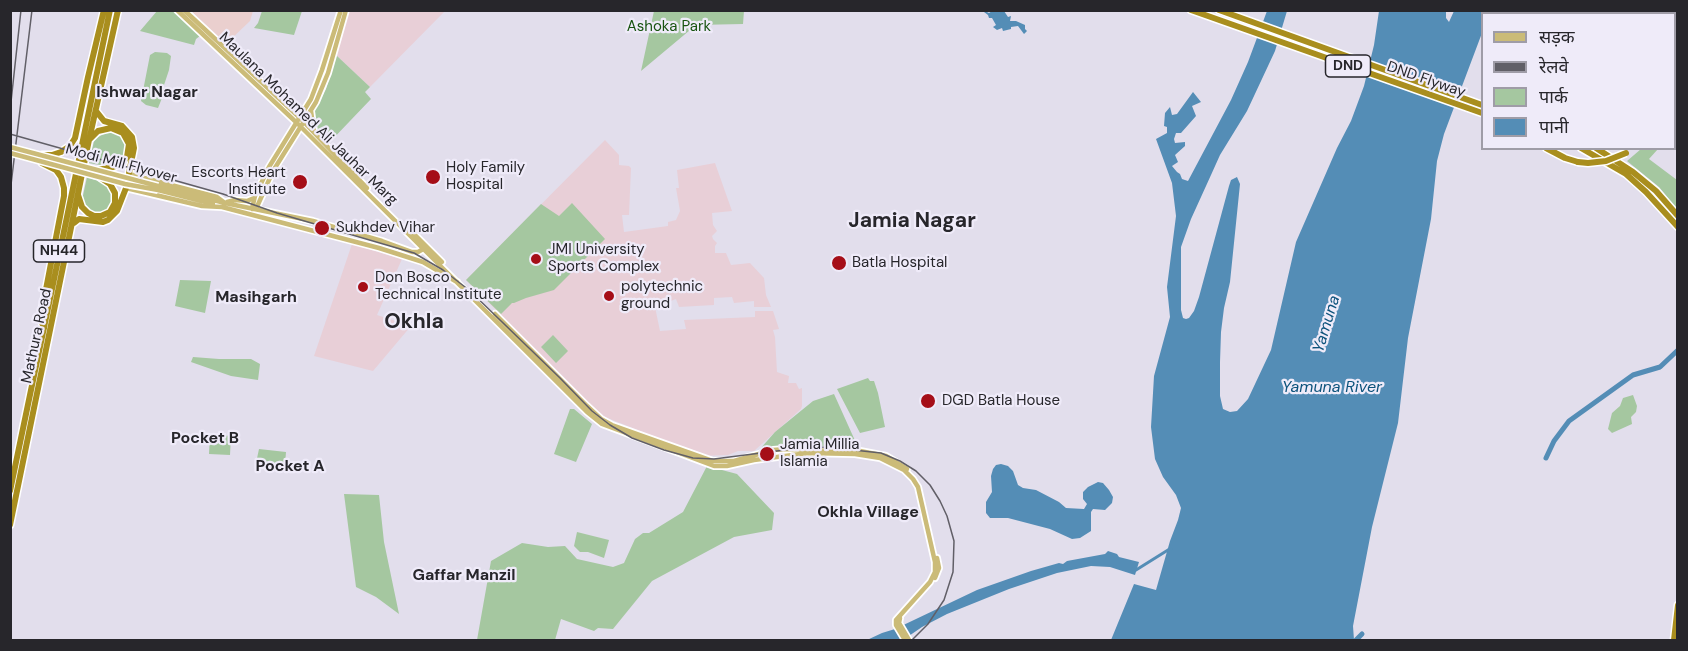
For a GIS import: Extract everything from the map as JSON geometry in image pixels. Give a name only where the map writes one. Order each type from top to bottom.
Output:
[{"type":"highway","points":[[36,157],[62,152],[75,138],[104,10]]},
{"type":"highway","name":"Mathura Road","points":[[10,491],[110,10]]},
{"type":"highway","name":"Mathura Road","points":[[10,525],[118,10]]},
{"type":"highway","name":"DND Flyway","points":[[1191,10],[1468,104],[1481,105]]},
{"type":"highway","name":"DND Flyway","points":[[1219,10],[1468,104],[1481,112]]},
{"type":"highway","points":[[96,111],[104,121],[119,124],[131,134],[135,148],[129,173]]},
{"type":"highway","points":[[78,195],[82,207],[88,213],[97,216],[107,214],[116,200],[114,190],[98,173],[121,164],[129,153],[129,144],[123,133],[116,128],[102,129],[89,140]]},
{"type":"highway","points":[[1550,150],[1565,158],[1588,164],[1606,162],[1630,150]]},
{"type":"highway","points":[[1584,150],[1626,174],[1646,192],[1677,227]]},
{"type":"highway","points":[[1599,150],[1633,171],[1656,191],[1677,216]]},
{"type":"highway","points":[[36,157],[56,170],[64,188],[42,310],[41,320],[44,330]]},
{"type":"highway","points":[[72,226],[79,219],[103,222],[108,220],[117,211],[126,188]]},
{"type":"highway","points":[[1674,640],[1677,605]]},
{"type":"main road","name":"Maulana Mohamed Ali Jauhar Marg","points":[[177,10],[315,135],[540,362],[607,422],[713,461],[735,462],[808,453],[855,454],[880,458],[903,470],[914,479],[922,499],[935,572],[930,582],[897,618],[898,625],[908,640]]},
{"type":"main road","name":"Maulana Mohamed Ali Jauhar Marg","points":[[184,10],[290,109],[301,123],[426,248]]},
{"type":"main road","points":[[315,135],[309,109],[341,10]]},
{"type":"main road","points":[[253,211],[269,167],[301,123],[328,73],[346,10]]},
{"type":"main road","points":[[290,109],[309,109]]},
{"type":"main road","name":"Modi Mill Flyover","points":[[10,147],[36,157]]},
{"type":"main road","name":"Modi Mill Flyover","points":[[10,153],[36,157],[98,173],[125,184],[223,205]]},
{"type":"main road","points":[[223,205],[217,196],[129,173],[126,188],[202,206],[223,205],[253,211],[419,260],[453,280],[459,281]]},
{"type":"main road","points":[[223,205],[235,200],[247,201],[258,197]]},
{"type":"main road","points":[[258,197],[265,210],[314,221],[412,252],[426,248]]},
{"type":"main road","points":[[253,211],[274,212]]},
{"type":"main road","points":[[403,249],[410,249],[415,245],[412,236]]},
{"type":"main road","points":[[418,252],[419,260]]},
{"type":"shaded area","points":[[191,11],[253,11],[250,21],[226,44]]},
{"type":"shaded area","points":[[348,11],[445,11],[370,87],[336,55]]},
{"type":"shaded area","name":"Jamia Millia Islamia","points":[[605,140],[619,155],[619,165],[631,168],[629,215],[622,215],[624,232],[668,226],[668,222],[676,220],[680,211],[676,188],[679,188],[677,170],[715,163],[732,211],[712,213],[713,225],[717,231],[712,236],[717,243],[715,253],[726,253],[731,265],[750,263],[764,278],[766,295],[771,307],[754,307],[754,301],[734,303],[732,297],[714,298],[714,305],[679,307],[676,299],[655,307],[660,331],[686,329],[684,320],[755,317],[755,311],[773,311],[779,329],[773,330],[777,372],[789,376],[788,383],[796,383],[799,389],[802,388],[802,406],[754,451],[703,456],[605,417],[466,280]]},
{"type":"shaded area","name":"Don Bosco Technical Institute","points":[[352,244],[402,259],[377,315],[411,326],[373,371],[314,356]]},
{"type":"green space","points":[[157,11],[173,11],[200,36],[194,45],[140,31]]},
{"type":"green space","points":[[262,11],[302,11],[294,35],[254,28]]},
{"type":"green space","name":"Ashoka Park","points":[[654,11],[744,11],[743,24],[696,25],[641,71]]},
{"type":"green space","points":[[155,52],[167,53],[171,56],[158,108],[141,101],[150,55]]},
{"type":"green space","points":[[336,55],[370,87],[365,92],[371,99],[328,144],[318,131],[314,112],[326,89]]},
{"type":"green space","points":[[110,131],[124,139],[127,150],[122,159],[116,164],[106,166],[89,163],[94,141]]},
{"type":"green space","points":[[1640,150],[1657,150],[1649,159],[1677,180],[1677,209],[1659,187],[1627,161]]},
{"type":"green space","points":[[87,177],[104,183],[110,188],[113,199],[107,211],[93,213],[85,206],[82,200]]},
{"type":"green space","name":"JMI University Sports Complex","points":[[572,203],[605,239],[554,290],[512,303],[501,314],[466,280],[541,204],[559,216]]},
{"type":"green space","points":[[180,280],[211,281],[205,313],[175,306]]},
{"type":"green space","points":[[553,335],[568,351],[556,363],[541,347]]},
{"type":"green space","points":[[193,357],[251,359],[260,364],[258,380],[231,376],[191,362]]},
{"type":"green space","points":[[868,378],[874,381],[885,427],[860,433],[837,389]]},
{"type":"green space","points":[[834,394],[857,445],[760,449],[775,432],[813,401]]},
{"type":"green space","points":[[1633,395],[1637,406],[1636,412],[1631,417],[1632,424],[1612,433],[1608,429],[1612,413],[1620,406],[1623,398]]},
{"type":"green space","points":[[570,409],[574,409],[592,424],[576,462],[554,454]]},
{"type":"green space","points":[[210,434],[231,436],[230,455],[209,454]]},
{"type":"green space","points":[[259,449],[286,452],[285,465],[256,463]]},
{"type":"green space","points":[[707,466],[737,474],[774,513],[772,530],[734,537],[652,581],[613,629],[598,628],[594,631],[561,619],[555,640],[477,640],[491,561],[522,543],[548,547],[565,546],[577,559],[613,567],[624,563],[635,539],[683,512]]},
{"type":"green space","points":[[344,494],[379,495],[384,542],[399,614],[376,597],[356,587]]},
{"type":"green space","points":[[577,532],[609,540],[604,558],[588,552],[580,552],[574,546]]},
{"type":"water","points":[[985,11],[989,13],[1004,11],[1008,17],[1011,16],[1010,21],[1025,25],[1027,31],[1024,34],[1018,26],[1003,31],[1002,28],[997,30],[993,27],[996,25],[992,18],[989,18]]},
{"type":"water","name":"Yamuna River","points":[[1267,11],[1287,11],[1275,51],[1247,111],[1220,155],[1181,247],[1181,310],[1183,318],[1186,319],[1194,311],[1229,186],[1231,180],[1237,177],[1240,184],[1230,282],[1221,332],[1220,362],[1220,396],[1223,409],[1230,412],[1237,411],[1248,399],[1271,350],[1296,242],[1351,121],[1364,86],[1379,11],[1446,11],[1446,18],[1449,22],[1454,11],[1491,11],[1481,12],[1481,36],[1444,134],[1437,161],[1431,219],[1408,338],[1398,423],[1372,527],[1353,626],[1354,640],[1111,640],[1134,584],[1156,590],[1181,508],[1155,459],[1151,427],[1154,376],[1170,317],[1167,287],[1176,216],[1172,183],[1156,139],[1167,133],[1167,127],[1164,126],[1165,113],[1170,107],[1172,115],[1177,114],[1193,92],[1201,102],[1192,106],[1196,116],[1181,133],[1176,133],[1175,143],[1185,142],[1185,146],[1175,155],[1178,162],[1172,166],[1182,179],[1188,181],[1231,100]]},
{"type":"water","points":[[1001,464],[1013,471],[1018,485],[1036,490],[1066,508],[1084,509],[1087,504],[1083,499],[1083,492],[1098,482],[1103,483],[1109,490],[1113,497],[1112,503],[1105,510],[1093,509],[1091,531],[1080,538],[1072,539],[1050,529],[1008,518],[990,518],[986,513],[986,502],[992,492],[991,476],[996,465]]},
{"type":"water","points":[[1108,551],[1119,557],[1139,562],[1135,575],[1110,567],[1091,566],[1057,573],[947,614],[903,640],[867,640],[977,590],[1031,571],[1105,554]]},
{"type":"waterway","points":[[1546,458],[1554,441],[1569,421],[1633,375],[1660,367],[1678,350]]},
{"type":"waterway","points":[[1133,569],[1136,570],[1171,549]]},
{"type":"waterway","points":[[1356,640],[1362,634]]},
{"type":"railway","points":[[10,111],[21,10]]},
{"type":"railway","points":[[10,193],[32,10]]},
{"type":"railway","points":[[10,134],[223,194],[277,213],[414,253],[443,270],[469,290],[592,411],[632,438],[664,450],[693,458],[714,459],[826,447],[881,453],[900,461],[916,471],[930,485],[947,516],[954,541],[953,572],[944,600],[928,624],[912,640]]},
{"type":"place","name":"Holy Family Hospital","points":[[433,177]]},
{"type":"place","name":"Escorts Heart Institute","points":[[300,182]]},
{"type":"place","name":"Sukhdev Vihar","points":[[322,228]]},
{"type":"place","name":"JMI University Sports Complex","points":[[536,259]]},
{"type":"place","name":"Batla Hospital","points":[[839,263]]},
{"type":"place","name":"Don Bosco Technical Institute","points":[[363,287]]},
{"type":"place","name":"polytechnic ground","points":[[609,296]]},
{"type":"place","name":"DGD Batla House","points":[[928,401]]},
{"type":"place","name":"Jamia Millia Islamia","points":[[767,454]]},
{"type":"district","name":"Ishwar Nagar","points":[[147,93]]},
{"type":"district","name":"Jamia Nagar","points":[[912,221]]},
{"type":"district","name":"Masihgarh","points":[[256,298]]},
{"type":"district","name":"Okhla","points":[[414,322]]},
{"type":"district","name":"Pocket B","points":[[205,439]]},
{"type":"district","name":"Pocket A","points":[[290,467]]},
{"type":"district","name":"Okhla Village","points":[[868,513]]},
{"type":"district","name":"Gaffar Manzil","points":[[464,576]]},
{"type":"water label","name":"Yamuna","points":[[1327,324]]}]
